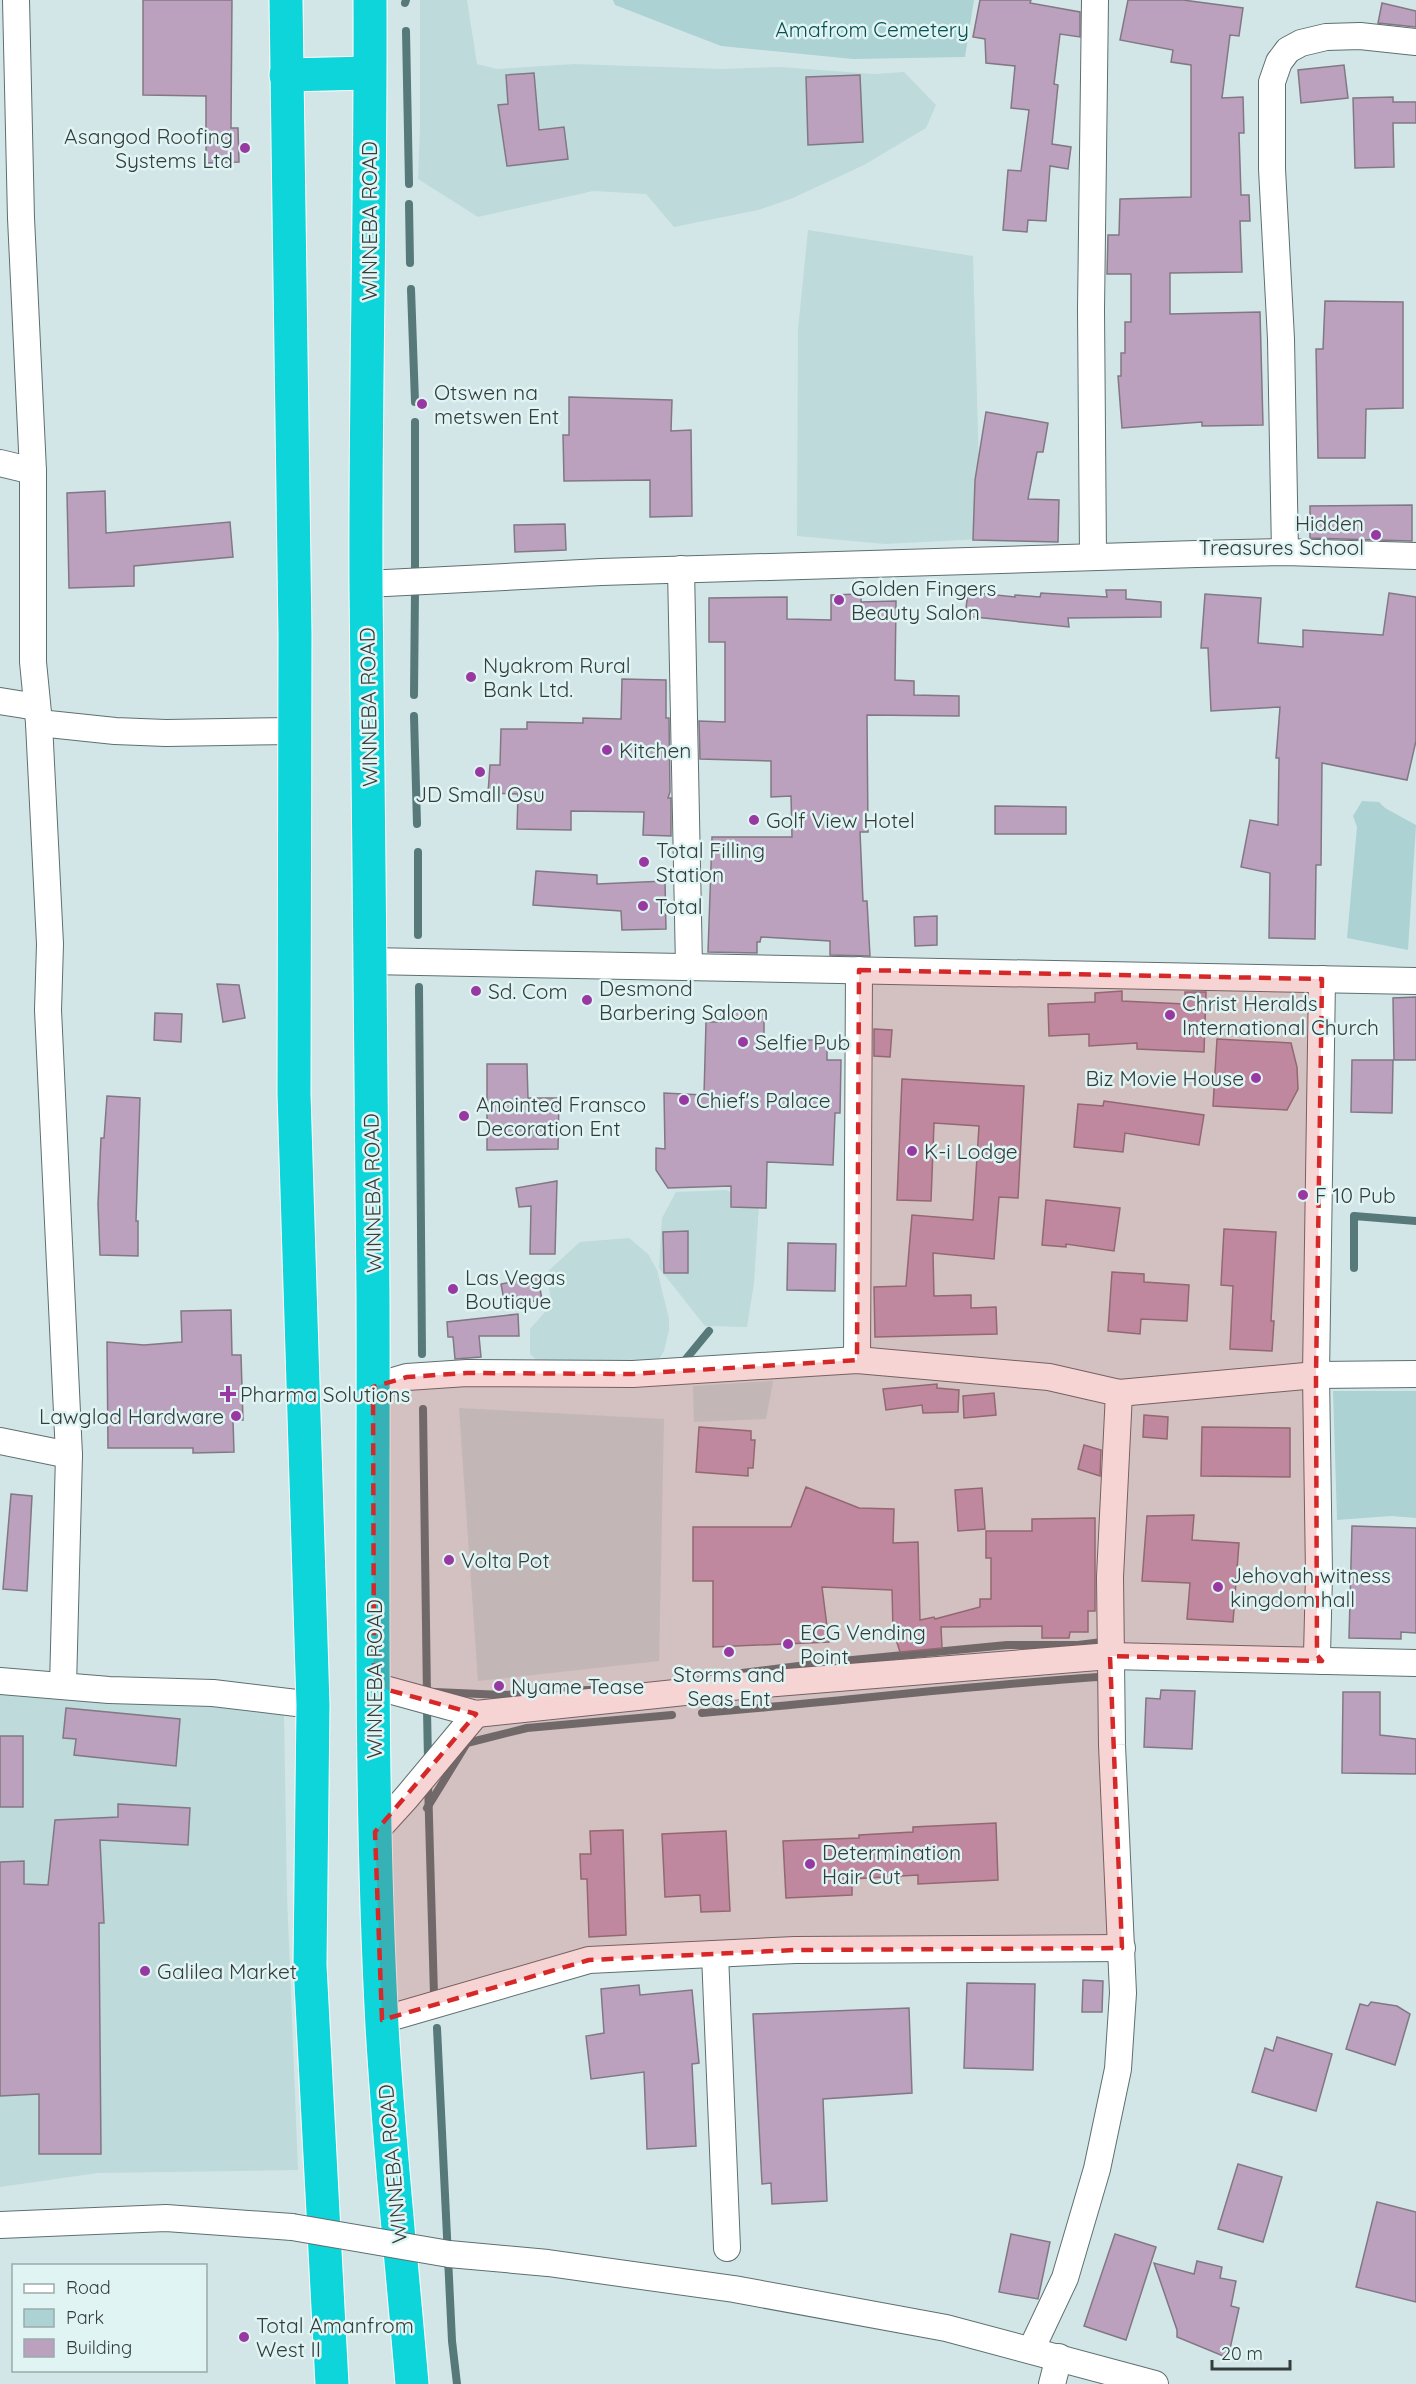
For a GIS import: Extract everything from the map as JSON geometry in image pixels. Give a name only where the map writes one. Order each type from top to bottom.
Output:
[{"type":"highway","points":[[286,0],[295,635],[294,1094],[313,1705],[310,1965],[332,2384]]},
{"type":"highway","name":"WINNEBA ROAD","points":[[369,0],[366,584],[370,837],[375,1832],[382,2020],[390,2150],[412,2384]]},
{"type":"highway","points":[[286,75],[369,73]]},
{"type":"street","points":[[16,0],[10,216],[33,471],[33,662],[38,715],[50,944],[48,1010],[69,1455],[63,1686]]},
{"type":"street","points":[[1093,556],[1091,345],[1095,0]]},
{"type":"street","points":[[1285,552],[1281,339],[1272,169],[1272,82],[1279,62],[1288,51],[1301,43],[1326,37],[1360,36],[1416,42]]},
{"type":"street","points":[[0,463],[33,471]]},
{"type":"street","points":[[366,584],[681,569],[1093,556],[1285,552],[1416,556]]},
{"type":"street","points":[[681,569],[689,966]]},
{"type":"street","points":[[0,701],[38,715],[115,731],[156,733],[293,731]]},
{"type":"street","points":[[369,961],[1416,981]]},
{"type":"street","points":[[857,1360],[859,970]]},
{"type":"street","points":[[1322,979],[1316,1375],[1319,1574],[1317,1655],[1322,1661]]},
{"type":"street","points":[[373,1387],[407,1377],[467,1373],[633,1374],[857,1360],[1049,1377],[1119,1393],[1316,1375],[1416,1374]]},
{"type":"street","points":[[1031,2350],[1065,2278],[1097,2169],[1118,2069],[1123,1993],[1110,1656],[1112,1503],[1119,1393]]},
{"type":"street","points":[[0,1441],[69,1455]]},
{"type":"street","points":[[374,1686],[476,1714],[751,1685],[1110,1656],[1416,1663]]},
{"type":"street","points":[[0,1681],[109,1690],[213,1694],[313,1705]]},
{"type":"street","points":[[375,1832],[476,1714]]},
{"type":"street","points":[[382,2020],[589,1960],[795,1950],[1122,1948]]},
{"type":"street","points":[[715,1954],[727,2248]]},
{"type":"street","points":[[0,2224],[166,2218],[292,2227],[449,2254],[548,2263],[734,2289],[946,2328],[1155,2384]]},
{"type":"street","points":[[1052,2384],[1059,2357]]},
{"type":"highlighted area","points":[[859,970],[1322,979],[1316,1375],[1317,1655],[1322,1661],[1110,1656],[1122,1948],[795,1950],[589,1960],[382,2020],[375,1832],[476,1714],[374,1686],[373,1387],[407,1377],[467,1373],[633,1374],[857,1360]]},
{"type":"shaded area","points":[[420,0],[467,0],[477,64],[497,69],[574,64],[722,69],[780,67],[874,74],[904,72],[936,105],[926,128],[864,165],[793,198],[758,210],[674,227],[646,194],[593,191],[478,217],[418,179]]},
{"type":"shaded area","points":[[808,230],[973,256],[981,539],[885,544],[797,536],[798,329]]},
{"type":"shaded area","points":[[726,1190],[759,1205],[754,1283],[747,1327],[705,1326],[659,1268],[662,1218],[676,1192]]},
{"type":"shaded area","points":[[629,1238],[648,1254],[657,1270],[669,1319],[664,1351],[652,1370],[549,1371],[530,1354],[530,1329],[552,1304],[546,1273],[580,1242]]},
{"type":"shaded area","points":[[773,1381],[766,1419],[694,1422],[693,1386]]},
{"type":"shaded area","points":[[459,1408],[664,1419],[659,1661],[478,1681]]},
{"type":"shaded area","name":"Galilea Market","points":[[0,1678],[284,1712],[287,1895],[298,2170],[98,2173],[0,2187]]},
{"type":"green space","name":"Amafrom Cemetery","points":[[613,0],[974,0],[965,57],[853,59],[721,46],[615,5]]},
{"type":"green space","points":[[1362,801],[1379,802],[1385,808],[1416,825],[1408,950],[1347,938],[1357,827],[1353,816]]},
{"type":"green space","points":[[1333,1391],[1416,1391],[1416,1518],[1391,1516],[1337,1520]]},
{"type":"building","points":[[143,0],[232,0],[231,128],[238,128],[239,162],[206,163],[206,96],[143,95]]},
{"type":"building","points":[[980,0],[1031,0],[1030,3],[1080,12],[1080,37],[1060,34],[1054,84],[1058,85],[1052,144],[1071,147],[1068,169],[1050,166],[1046,221],[1028,220],[1027,232],[1003,230],[1008,170],[1021,171],[1029,110],[1011,108],[1015,66],[986,63],[985,39],[973,37]]},
{"type":"building","points":[[1128,0],[1183,0],[1243,8],[1239,36],[1230,35],[1222,98],[1243,97],[1244,133],[1239,133],[1241,195],[1249,195],[1250,221],[1240,221],[1242,272],[1170,273],[1170,314],[1260,312],[1263,425],[1202,426],[1202,422],[1122,428],[1118,376],[1121,376],[1121,353],[1125,353],[1125,322],[1131,322],[1131,274],[1107,274],[1108,235],[1119,235],[1120,199],[1191,197],[1191,65],[1171,62],[1173,50],[1120,40]]},
{"type":"building","points":[[1382,3],[1416,11],[1416,27],[1378,23]]},
{"type":"building","points":[[1344,65],[1348,98],[1301,103],[1298,70]]},
{"type":"building","points":[[534,73],[539,130],[564,127],[568,159],[507,166],[498,105],[508,104],[506,75]]},
{"type":"building","points":[[860,75],[863,142],[808,145],[806,77]]},
{"type":"building","points":[[1393,97],[1393,102],[1416,102],[1416,123],[1393,123],[1394,167],[1355,168],[1353,98]]},
{"type":"building","points":[[1325,301],[1403,302],[1403,408],[1366,409],[1365,458],[1318,458],[1316,349],[1323,349]]},
{"type":"building","points":[[569,397],[672,400],[671,431],[691,430],[692,516],[650,517],[650,480],[564,481],[563,435],[569,435]]},
{"type":"building","points":[[986,412],[1048,423],[1043,452],[1037,452],[1028,499],[1059,500],[1058,542],[973,540],[975,480]]},
{"type":"building","points":[[105,491],[106,533],[230,522],[233,557],[134,566],[134,586],[69,588],[67,493]]},
{"type":"building","points":[[1412,505],[1412,541],[1310,538],[1310,506]]},
{"type":"building","points":[[565,524],[566,550],[515,552],[514,525]]},
{"type":"building","points":[[1106,590],[1126,590],[1126,599],[1161,602],[1161,617],[1068,618],[1069,627],[965,616],[968,592],[1015,597],[1015,595],[1040,597],[1041,593],[1107,597]]},
{"type":"building","points":[[1389,593],[1416,597],[1416,741],[1407,780],[1322,763],[1321,865],[1316,865],[1315,939],[1269,938],[1270,873],[1241,867],[1250,820],[1278,825],[1279,758],[1276,758],[1280,707],[1211,711],[1208,648],[1201,648],[1205,594],[1261,598],[1258,643],[1303,647],[1303,630],[1383,635]]},
{"type":"building","points":[[861,594],[861,602],[896,601],[895,680],[914,681],[914,695],[959,696],[959,716],[867,715],[868,832],[860,832],[863,901],[867,901],[870,956],[830,955],[830,941],[761,937],[760,942],[757,942],[757,953],[708,952],[712,837],[792,837],[791,796],[771,797],[771,761],[700,759],[699,721],[725,722],[725,642],[709,642],[709,598],[787,597],[787,619],[831,620],[831,595]]},
{"type":"building","points":[[622,679],[666,680],[671,836],[643,835],[644,812],[571,811],[571,830],[517,829],[518,794],[488,793],[490,765],[500,765],[501,729],[527,729],[527,722],[583,723],[583,718],[621,719]]},
{"type":"building","points":[[995,806],[1066,807],[1066,834],[995,834]]},
{"type":"building","points":[[536,871],[597,875],[597,884],[665,881],[666,929],[622,930],[621,911],[533,905]]},
{"type":"building","points":[[937,916],[937,945],[915,946],[914,917]]},
{"type":"building","points":[[217,984],[239,985],[245,1018],[223,1022]]},
{"type":"building","points":[[1122,991],[1122,1001],[1185,1004],[1185,992],[1206,992],[1204,1052],[1137,1049],[1137,1043],[1089,1046],[1089,1034],[1049,1036],[1048,1004],[1095,1002],[1095,993]]},
{"type":"building","points":[[1416,997],[1416,1060],[1394,1060],[1393,998]]},
{"type":"building","points":[[764,1009],[764,1040],[827,1040],[827,1060],[841,1060],[840,1113],[835,1113],[833,1165],[767,1162],[766,1208],[731,1207],[731,1186],[668,1188],[656,1170],[656,1148],[665,1149],[664,1093],[704,1095],[706,1022],[721,1022],[721,1013]]},
{"type":"building","points":[[155,1013],[182,1014],[181,1042],[154,1040]]},
{"type":"building","points":[[874,1029],[892,1030],[890,1057],[874,1056]]},
{"type":"building","name":"Biz Movie House","points":[[1217,1039],[1291,1043],[1297,1067],[1298,1089],[1287,1110],[1213,1106]]},
{"type":"building","points":[[1352,1060],[1393,1060],[1392,1113],[1351,1112]]},
{"type":"building","points":[[487,1064],[527,1064],[528,1098],[559,1098],[558,1149],[487,1150]]},
{"type":"building","points":[[902,1079],[1024,1086],[1018,1198],[999,1197],[994,1259],[933,1253],[934,1296],[971,1295],[971,1308],[996,1307],[997,1334],[875,1337],[874,1287],[906,1286],[912,1215],[973,1220],[979,1126],[934,1123],[931,1201],[897,1200]]},
{"type":"building","points":[[107,1096],[140,1098],[136,1221],[138,1221],[138,1256],[100,1255],[98,1204],[101,1138],[104,1138]]},
{"type":"building","points":[[1104,1101],[1204,1115],[1199,1145],[1125,1133],[1123,1152],[1074,1147],[1078,1104],[1103,1106]]},
{"type":"building","points":[[557,1181],[555,1254],[530,1254],[531,1206],[519,1207],[516,1188]]},
{"type":"building","points":[[1046,1200],[1120,1208],[1114,1251],[1066,1244],[1066,1247],[1042,1245]]},
{"type":"building","points":[[1224,1229],[1276,1232],[1271,1321],[1274,1321],[1272,1351],[1230,1349],[1233,1286],[1221,1285]]},
{"type":"building","points":[[688,1231],[688,1273],[664,1273],[663,1232]]},
{"type":"building","points":[[788,1243],[836,1244],[835,1291],[787,1290]]},
{"type":"building","points":[[1112,1272],[1144,1274],[1144,1282],[1189,1285],[1187,1321],[1141,1319],[1140,1334],[1108,1331]]},
{"type":"building","points":[[538,1277],[542,1300],[505,1306],[501,1284]]},
{"type":"building","points":[[231,1310],[232,1355],[241,1355],[243,1420],[233,1420],[234,1452],[193,1453],[193,1448],[108,1448],[107,1342],[144,1345],[182,1342],[181,1311]]},
{"type":"building","points":[[518,1314],[519,1336],[479,1336],[481,1357],[455,1359],[453,1337],[448,1337],[447,1322]]},
{"type":"building","points":[[937,1384],[937,1388],[959,1390],[958,1412],[923,1413],[922,1405],[886,1410],[883,1389]]},
{"type":"building","points":[[994,1393],[996,1415],[964,1418],[963,1396]]},
{"type":"building","points":[[1144,1415],[1168,1417],[1167,1439],[1143,1437]]},
{"type":"building","points":[[699,1427],[751,1431],[751,1440],[755,1440],[753,1468],[748,1468],[748,1476],[696,1472]]},
{"type":"building","points":[[1202,1427],[1290,1428],[1290,1477],[1201,1476]]},
{"type":"building","points":[[1084,1445],[1101,1450],[1100,1476],[1078,1469]]},
{"type":"building","points":[[806,1487],[859,1508],[894,1509],[893,1543],[918,1542],[920,1620],[934,1617],[935,1619],[980,1607],[980,1599],[991,1599],[991,1558],[986,1558],[986,1531],[1032,1531],[1032,1519],[1095,1518],[1095,1611],[1088,1611],[1088,1632],[1070,1632],[1069,1638],[1042,1638],[1042,1626],[941,1627],[942,1648],[900,1652],[893,1630],[892,1590],[822,1587],[829,1642],[713,1647],[713,1581],[693,1581],[693,1527],[791,1527]]},
{"type":"building","points":[[982,1488],[985,1529],[958,1531],[955,1490]]},
{"type":"building","points":[[11,1494],[32,1496],[27,1591],[3,1589]]},
{"type":"building","points":[[1194,1515],[1192,1540],[1239,1543],[1233,1622],[1187,1619],[1190,1583],[1142,1581],[1147,1516]]},
{"type":"building","points":[[1352,1526],[1416,1528],[1416,1633],[1401,1632],[1401,1639],[1349,1638]]},
{"type":"building","points":[[1161,1690],[1195,1691],[1192,1749],[1144,1747],[1146,1698],[1160,1699]]},
{"type":"building","points":[[1343,1692],[1380,1692],[1380,1735],[1416,1739],[1416,1774],[1342,1773]]},
{"type":"building","points":[[66,1708],[180,1719],[176,1766],[74,1755],[76,1739],[63,1738]]},
{"type":"building","points":[[0,1736],[23,1736],[23,1807],[0,1807]]},
{"type":"building","points":[[118,1804],[190,1808],[188,1845],[100,1840],[104,1923],[99,1923],[101,2154],[39,2154],[39,2094],[0,2096],[0,1862],[24,1861],[24,1884],[48,1885],[55,1820],[118,1817]]},
{"type":"building","points":[[996,1823],[998,1880],[918,1884],[918,1875],[852,1879],[852,1895],[786,1898],[783,1841],[859,1838],[859,1835],[913,1832],[913,1827]]},
{"type":"building","points":[[623,1830],[626,1935],[589,1937],[587,1879],[581,1879],[580,1854],[591,1854],[590,1831]]},
{"type":"building","points":[[726,1831],[730,1911],[701,1912],[700,1895],[665,1897],[662,1834]]},
{"type":"building","points":[[1083,1980],[1103,1981],[1102,2012],[1082,2012]]},
{"type":"building","points":[[967,1983],[1035,1984],[1033,2070],[964,2068]]},
{"type":"building","points":[[639,1985],[640,1995],[692,1990],[699,2063],[692,2064],[696,2146],[647,2149],[644,2072],[591,2079],[586,2036],[604,2033],[601,1989]]},
{"type":"building","points":[[1371,2002],[1397,2006],[1410,2014],[1395,2065],[1346,2049],[1360,2004],[1368,2006]]},
{"type":"building","points":[[909,2008],[912,2093],[823,2099],[827,2201],[772,2204],[771,2183],[762,2184],[753,2014]]},
{"type":"building","points":[[1277,2037],[1332,2054],[1316,2111],[1252,2092],[1265,2048],[1273,2051]]},
{"type":"building","points":[[1238,2164],[1282,2177],[1263,2242],[1218,2229]]},
{"type":"building","points":[[1377,2202],[1416,2212],[1416,2302],[1356,2287]]},
{"type":"building","points":[[1011,2234],[1050,2242],[1038,2299],[999,2292]]},
{"type":"building","points":[[1115,2234],[1156,2247],[1126,2340],[1084,2326]]},
{"type":"building","points":[[1197,2261],[1222,2267],[1220,2278],[1236,2281],[1231,2306],[1239,2308],[1228,2358],[1177,2337],[1177,2330],[1154,2263],[1194,2274]]},
{"type":"waterway","points":[[406,31],[409,184]]},
{"type":"waterway","points":[[409,204],[410,263]]},
{"type":"waterway","points":[[411,289],[415,402]]},
{"type":"waterway","points":[[415,422],[415,571]]},
{"type":"waterway","points":[[414,695],[415,590]]},
{"type":"waterway","points":[[414,716],[417,824]]},
{"type":"waterway","points":[[418,852],[418,935]]},
{"type":"waterway","points":[[419,987],[422,1354]]},
{"type":"waterway","points":[[1354,1268],[1354,1216],[1416,1221]]},
{"type":"waterway","points":[[681,1365],[709,1331]]},
{"type":"waterway","points":[[423,1409],[427,1696]]},
{"type":"waterway","points":[[842,1661],[1007,1645],[1078,1645],[1102,1642]]},
{"type":"waterway","points":[[718,1676],[815,1664]]},
{"type":"waterway","points":[[702,1713],[1098,1677]]},
{"type":"waterway","points":[[562,1691],[590,1690]]},
{"type":"waterway","points":[[435,1692],[529,1694]]},
{"type":"waterway","points":[[427,1710],[428,1761]]},
{"type":"waterway","points":[[427,1808],[467,1743],[527,1728],[672,1715]]},
{"type":"waterway","points":[[428,1783],[434,1995]]},
{"type":"waterway","points":[[437,2028],[452,2341],[457,2384]]},
{"type":"place","name":"Asangod Roofing Systems Ltd","points":[[245,148]]},
{"type":"place","name":"Otswen na metswen Ent","points":[[422,404]]},
{"type":"place","name":"Hidden Treasures School","points":[[1376,535]]},
{"type":"place","name":"Golden Fingers Beauty Salon","points":[[839,600]]},
{"type":"place","name":"Nyakrom Rural Bank Ltd.","points":[[471,677]]},
{"type":"place","name":"Kitchen","points":[[607,750]]},
{"type":"place","name":"JD Small Osu","points":[[480,772]]},
{"type":"place","name":"Golf View Hotel","points":[[754,820]]},
{"type":"place","name":"Total Filling Station","points":[[644,862]]},
{"type":"place","name":"Total","points":[[643,906]]},
{"type":"place","name":"Sd. Com","points":[[476,991]]},
{"type":"place","name":"Desmond Barbering Saloon","points":[[587,1000]]},
{"type":"place","name":"Christ Heralds International Church","points":[[1170,1015]]},
{"type":"place","name":"Selfie Pub","points":[[743,1042]]},
{"type":"place","name":"Biz Movie House","points":[[1256,1078]]},
{"type":"place","name":"Chief's Palace","points":[[684,1100]]},
{"type":"place","name":"Anointed Fransco Decoration Ent","points":[[464,1116]]},
{"type":"place","name":"K-i Lodge","points":[[912,1151]]},
{"type":"place","name":"F 10 Pub","points":[[1303,1195]]},
{"type":"place","name":"Las Vegas Boutique","points":[[453,1289]]},
{"type":"place","name":"Pharma Solutions","points":[[228,1394]]},
{"type":"place","name":"Lawglad Hardware","points":[[236,1416]]},
{"type":"place","name":"Volta Pot","points":[[449,1560]]},
{"type":"place","name":"Jehovah witness kingdom hall","points":[[1218,1587]]},
{"type":"place","name":"ECG Vending Point","points":[[788,1644]]},
{"type":"place","name":"Storms and Seas Ent","points":[[729,1652]]},
{"type":"place","name":"Nyame Tease","points":[[499,1686]]},
{"type":"place","name":"Determination Hair Cut","points":[[810,1864]]},
{"type":"place","name":"Galilea Market","points":[[145,1971]]},
{"type":"place","name":"Total Amanfrom West II","points":[[244,2337]]}]
